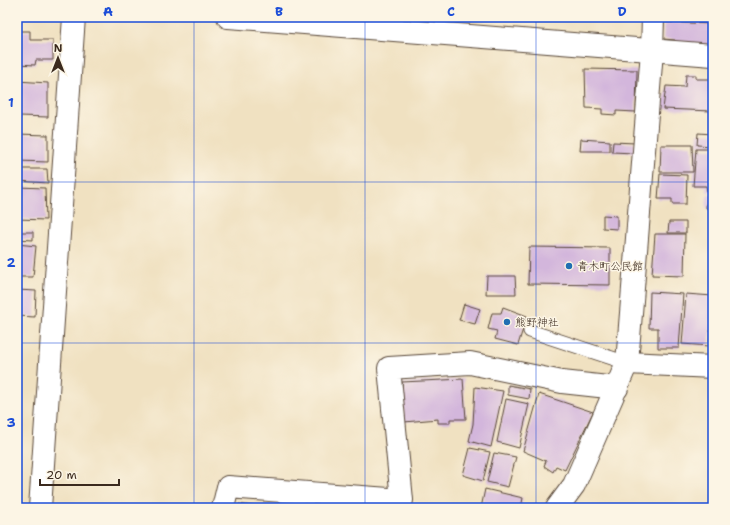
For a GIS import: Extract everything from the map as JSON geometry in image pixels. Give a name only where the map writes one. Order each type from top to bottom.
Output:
[{"type":"street","points":[[40,508],[74,17]]},
{"type":"street","points":[[228,17],[713,55]]},
{"type":"street","points":[[557,508],[574,485],[627,363],[652,51],[653,17]]},
{"type":"street","points":[[223,508],[228,487],[402,500],[389,368],[470,363],[562,382],[616,388]]},
{"type":"street","points":[[627,363],[713,367]]},
{"type":"lane","points":[[530,331],[627,363]]},
{"type":"building","points":[[664,22],[713,24],[713,47],[675,45],[675,40],[663,39]]},
{"type":"building","points":[[17,31],[30,31],[30,40],[53,40],[53,60],[36,60],[35,65],[17,64]]},
{"type":"building","points":[[585,69],[637,70],[636,112],[616,111],[616,115],[602,114],[602,109],[586,108]]},
{"type":"building","points":[[686,75],[696,75],[696,79],[713,79],[713,106],[711,111],[663,109],[666,86],[685,87]]},
{"type":"building","points":[[17,81],[48,83],[48,117],[20,116],[20,119],[17,119]]},
{"type":"building","points":[[698,133],[713,134],[713,146],[697,145]]},
{"type":"building","points":[[17,134],[48,135],[48,162],[17,161]]},
{"type":"building","points":[[581,139],[610,141],[610,151],[580,151]]},
{"type":"building","points":[[613,142],[635,143],[634,153],[612,152]]},
{"type":"building","points":[[661,145],[692,145],[693,172],[660,172]]},
{"type":"building","points":[[696,149],[713,149],[713,192],[707,192],[706,186],[693,186]]},
{"type":"building","points":[[17,169],[47,169],[48,183],[17,181]]},
{"type":"building","points":[[660,174],[687,175],[686,204],[672,204],[672,199],[658,199]]},
{"type":"building","points":[[17,187],[45,188],[46,220],[17,219]]},
{"type":"building","points":[[707,195],[713,195],[713,209],[706,208]]},
{"type":"building","points":[[603,215],[617,216],[617,229],[603,228]]},
{"type":"building","points":[[669,222],[686,222],[686,233],[668,233]]},
{"type":"building","points":[[17,232],[33,232],[33,240],[17,239]]},
{"type":"building","points":[[655,234],[685,234],[684,276],[652,275]]},
{"type":"building","points":[[17,244],[36,246],[33,277],[17,277]]},
{"type":"building","name":"青木町公民館","points":[[529,247],[610,248],[610,285],[528,284]]},
{"type":"building","points":[[487,276],[515,276],[516,294],[486,294]]},
{"type":"building","points":[[17,290],[36,291],[35,317],[17,316]]},
{"type":"building","points":[[650,292],[683,294],[679,348],[658,348],[658,328],[649,328]]},
{"type":"building","points":[[686,294],[713,296],[709,346],[682,344]]},
{"type":"building","points":[[464,304],[480,309],[475,324],[459,320]]},
{"type":"building","name":"熊野神社","points":[[503,307],[527,316],[518,345],[495,339],[497,331],[488,329],[492,313],[501,313]]},
{"type":"building","points":[[463,379],[466,419],[450,419],[450,423],[438,423],[438,419],[404,422],[402,382]]},
{"type":"building","points":[[508,385],[530,389],[529,399],[508,395]]},
{"type":"building","points":[[475,387],[503,391],[491,447],[469,441],[473,424]]},
{"type":"building","points":[[539,394],[593,412],[565,470],[556,466],[553,472],[544,466],[546,461],[523,451]]},
{"type":"building","points":[[506,399],[529,404],[519,448],[497,442]]},
{"type":"building","points":[[470,448],[490,452],[483,481],[463,475]]},
{"type":"building","points":[[494,453],[516,457],[508,487],[487,482]]},
{"type":"building","points":[[485,489],[523,498],[521,508],[481,508]]},
{"type":"building","points":[[239,504],[258,507],[258,508],[239,508]]},
{"type":"place","name":"青木町公民館","points":[[569,266]]},
{"type":"place","name":"熊野神社","points":[[507,322]]}]
